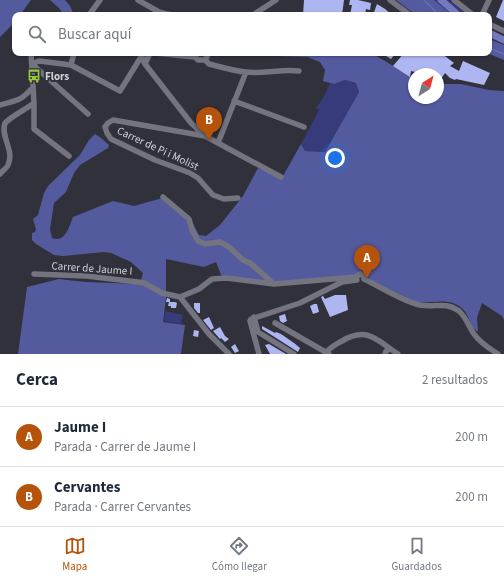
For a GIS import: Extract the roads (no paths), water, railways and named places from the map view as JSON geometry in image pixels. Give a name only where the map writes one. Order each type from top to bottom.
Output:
[{"type":"main road","points":[[441,0],[455,12]]},
{"type":"main road","points":[[492,34],[504,40]]},
{"type":"street","points":[[91,12],[100,0]]},
{"type":"street","points":[[138,0],[159,12]]},
{"type":"street","points":[[390,0],[406,12]]},
{"type":"street","points":[[454,0],[469,12]]},
{"type":"street","points":[[483,12],[489,0]]},
{"type":"street","points":[[258,12],[274,1]]},
{"type":"street","points":[[492,25],[504,31]]},
{"type":"street","points":[[31,56],[34,129],[69,156]]},
{"type":"street","points":[[71,65],[73,56]]},
{"type":"street","points":[[32,64],[39,62],[71,65],[120,91],[140,56]]},
{"type":"street","points":[[141,56],[145,64],[191,123],[205,136],[281,177]]},
{"type":"street","points":[[145,64],[149,56]]},
{"type":"street","points":[[196,56],[198,60],[205,60],[209,64],[246,72],[270,72],[285,69],[299,71]]},
{"type":"street","points":[[205,60],[206,56]]},
{"type":"street","points":[[32,64],[88,114]]},
{"type":"street","points":[[218,142],[246,72]]},
{"type":"street","points":[[0,104],[18,101],[33,87]]},
{"type":"street","points":[[234,101],[304,127]]},
{"type":"street","points":[[0,174],[8,165],[10,156],[1,138],[1,131],[5,123],[34,104]]},
{"type":"street","name":"Carrer de Pi i Molist","points":[[205,136],[113,120],[105,127],[111,139],[155,160],[190,173],[198,178],[213,195],[224,199],[238,198]]},
{"type":"street","points":[[187,133],[191,123]]},
{"type":"street","points":[[163,197],[188,219],[198,240],[205,244],[220,242],[229,247],[242,260],[255,268],[274,284]]},
{"type":"street","name":"Carrer de Jaume I","points":[[34,274],[86,276],[138,282],[144,283],[162,293],[180,297]]},
{"type":"street","points":[[356,279],[358,274],[361,274],[364,276],[364,279],[411,303],[421,306],[444,305],[451,307],[460,312],[473,333],[481,342],[498,354]]},
{"type":"street","points":[[230,354],[208,334],[180,297],[199,289],[212,279],[226,278],[274,284],[356,279]]},
{"type":"street","points":[[252,318],[300,303],[342,282],[356,279]]},
{"type":"street","points":[[252,318],[250,321],[259,354]]},
{"type":"street","points":[[252,318],[258,332],[294,354]]},
{"type":"street","points":[[275,323],[327,354],[330,348],[355,334],[370,335],[398,354]]},
{"type":"street","points":[[385,354],[386,351],[390,349]]},
{"type":"waterway","points":[[424,0],[436,12]]},
{"type":"waterway","points":[[492,49],[504,54]]},
{"type":"place","name":"Flors","points":[[34,76]]},
{"type":"place","name":"Cervantes","points":[[209,140]]},
{"type":"place","name":"Jaume I","points":[[367,278]]}]
